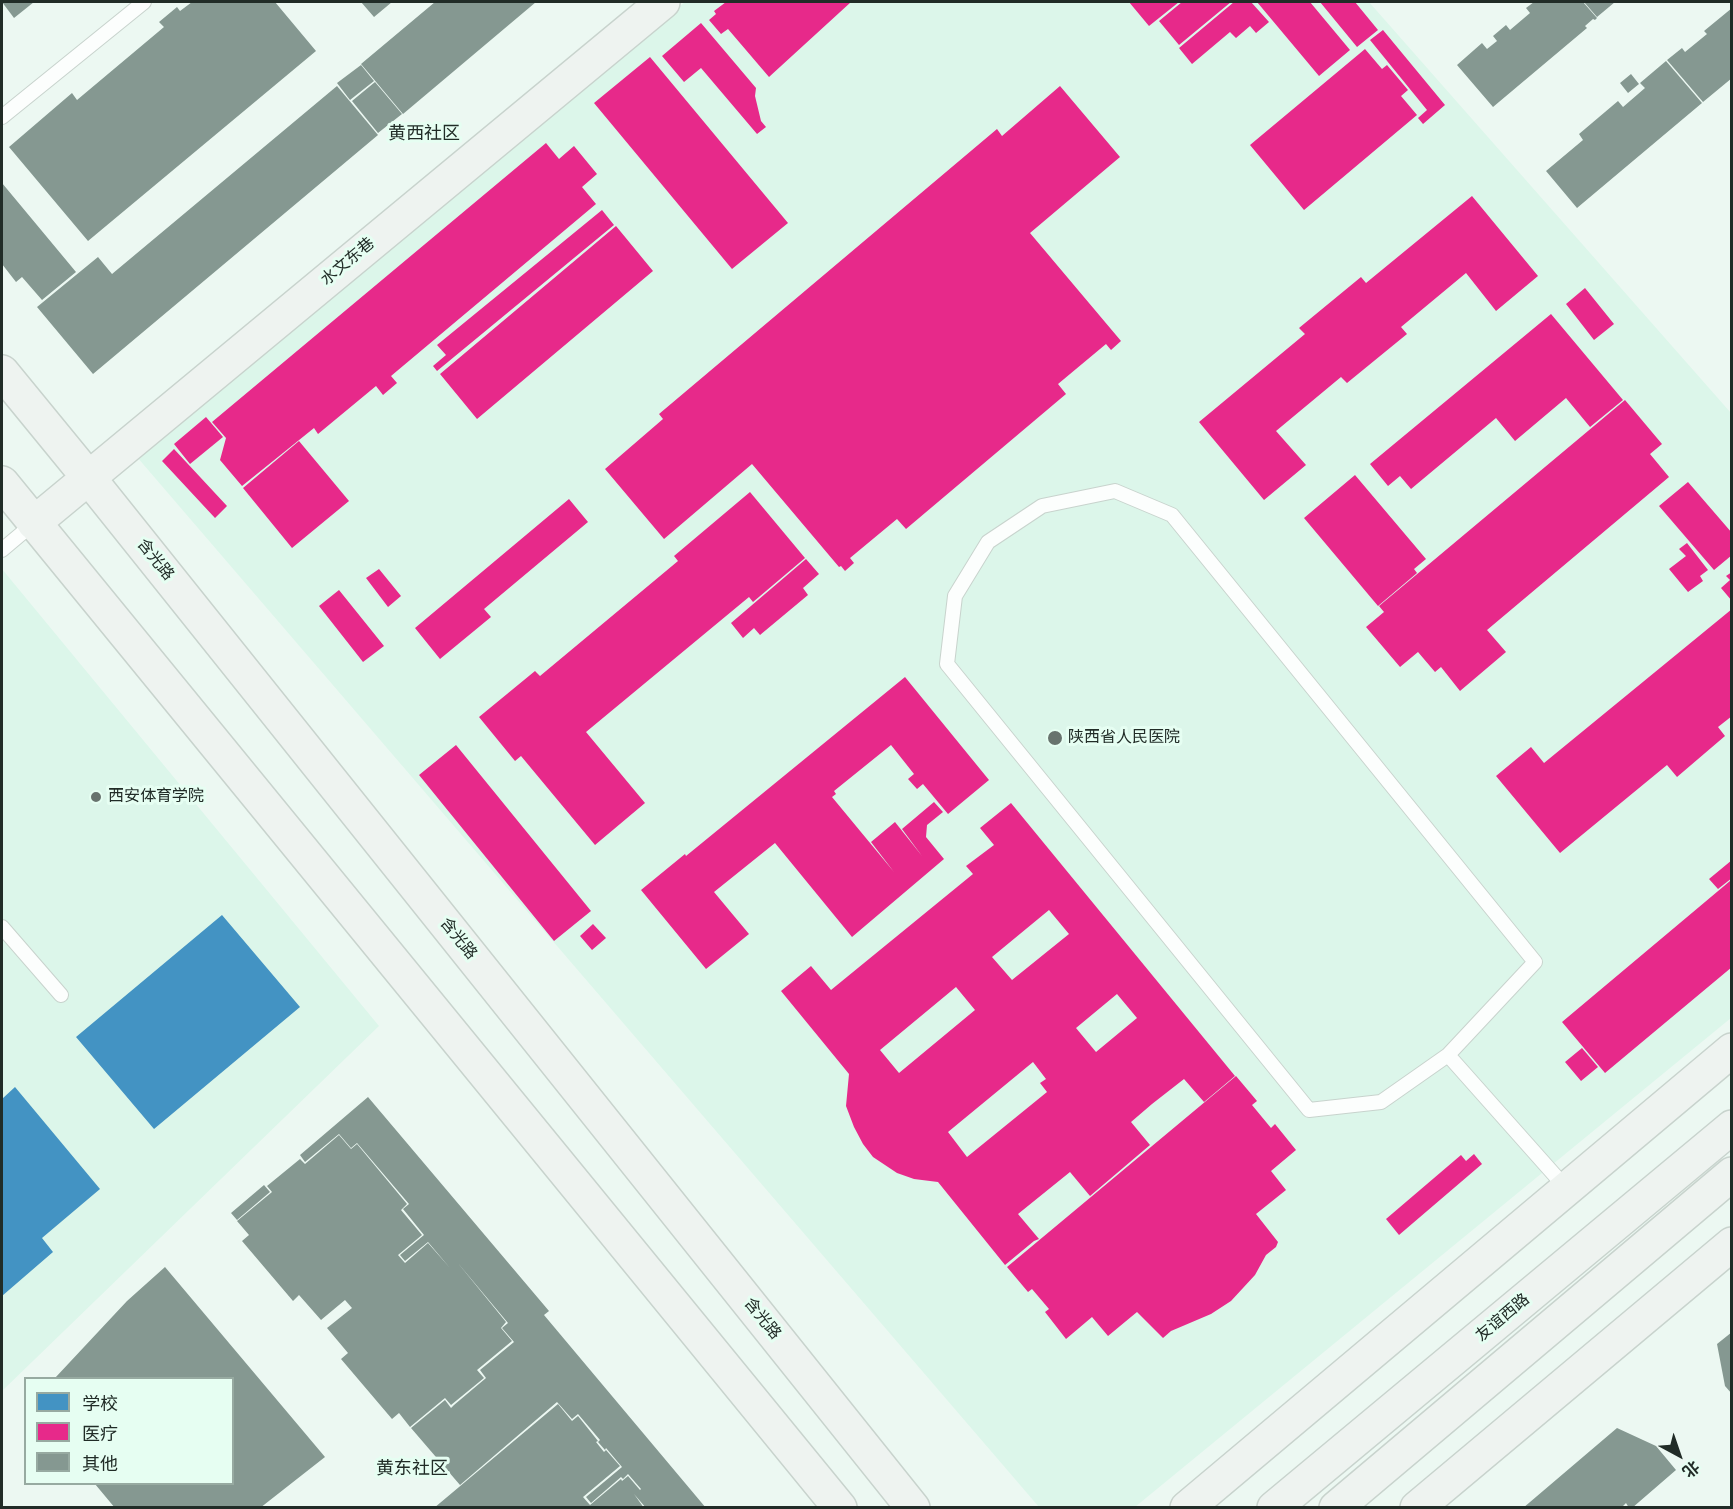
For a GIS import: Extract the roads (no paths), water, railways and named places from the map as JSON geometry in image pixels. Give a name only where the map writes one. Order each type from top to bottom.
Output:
[{"type":"main road","name":"水文东巷","points":[[34,523],[663,2]]},
{"type":"main road","name":"含光路","points":[[2,372],[914,1508]]},
{"type":"main road","points":[[2,483],[840,1508]]},
{"type":"main road","points":[[1187,1508],[1731,1050]]},
{"type":"main road","name":"友谊西路","points":[[1274,1508],[1731,1128]]},
{"type":"main road","points":[[1336,1508],[1731,1174]]},
{"type":"main road","points":[[1416,1508],[1731,1244]]},
{"type":"lane","points":[[2,117],[144,2]]},
{"type":"lane","points":[[1115,491],[1172,515],[1535,962],[1448,1055],[1381,1102],[1309,1110],[947,664],[955,596],[988,542],[1042,506],[1115,491]]},
{"type":"lane","points":[[2,550],[34,523]]},
{"type":"lane","points":[[2,927],[61,995]]},
{"type":"lane","points":[[1448,1055],[1567,1189]]},
{"type":"place","name":"陕西省人民医院","points":[[1055,738]]},
{"type":"place","name":"西安体育学院","points":[[96,797]]},
{"type":"district","name":"黄西社区","points":[[424,134]]},
{"type":"district","name":"黄东社区","points":[[412,1469]]}]
